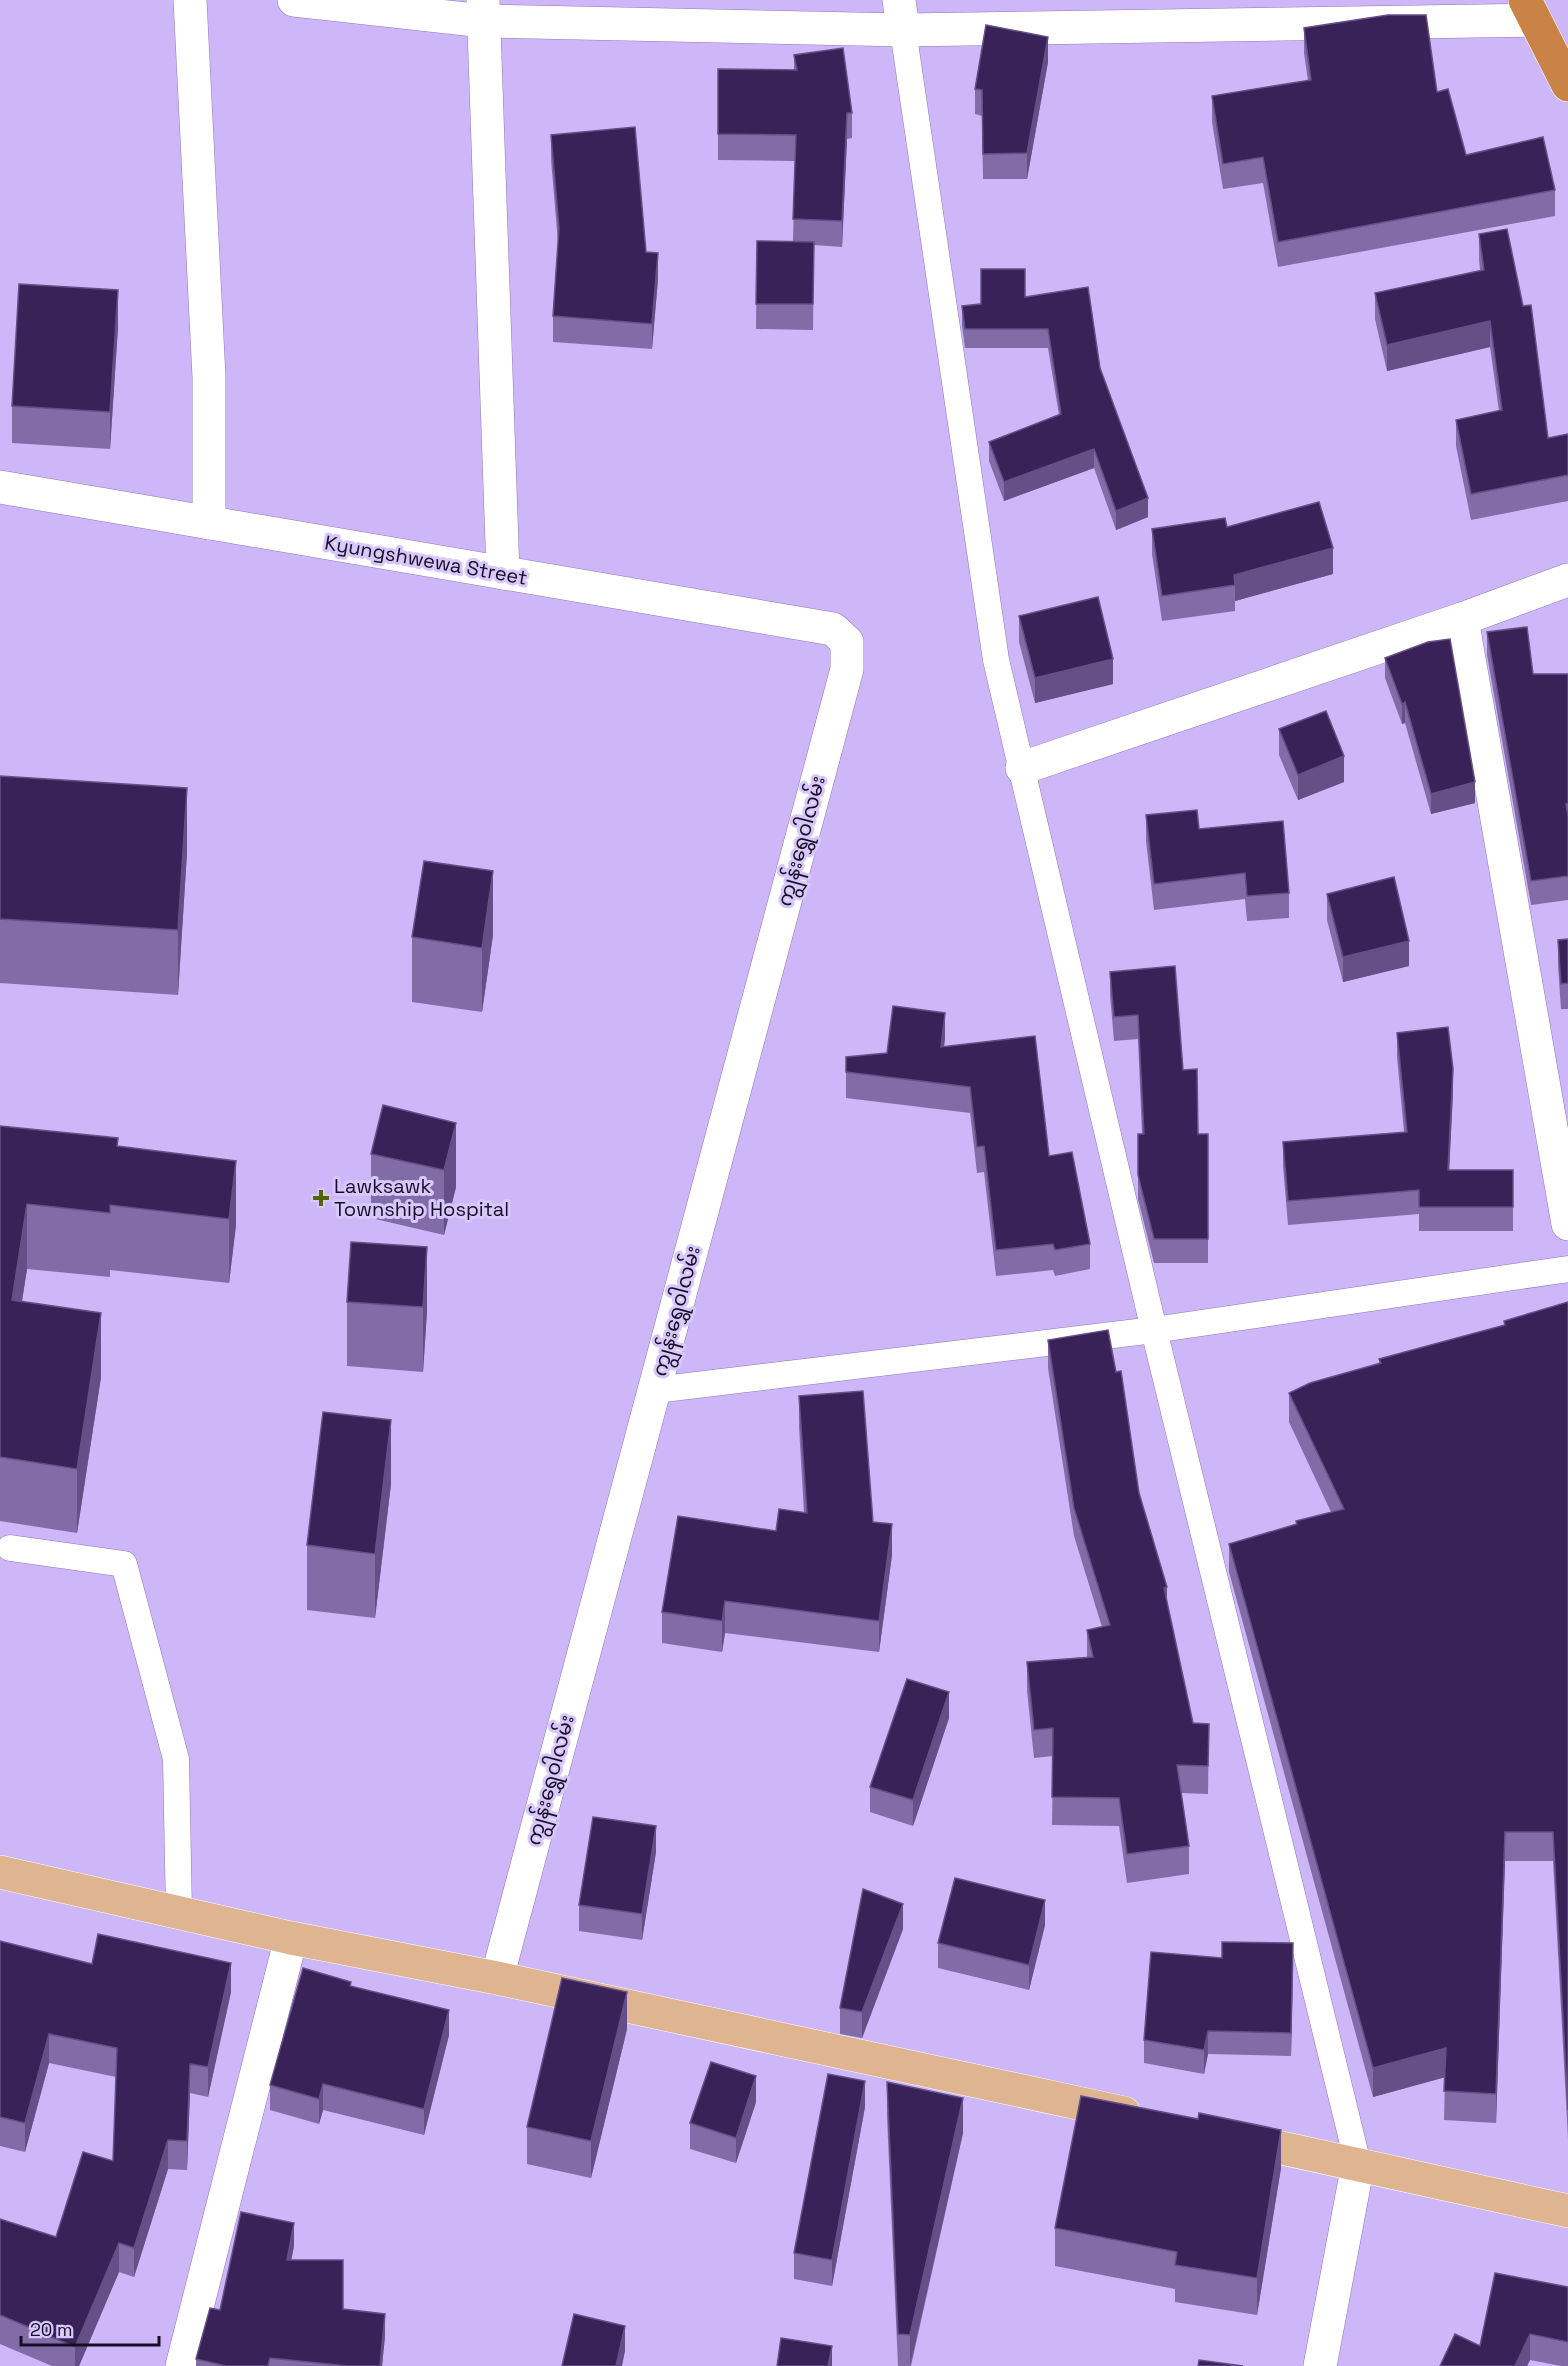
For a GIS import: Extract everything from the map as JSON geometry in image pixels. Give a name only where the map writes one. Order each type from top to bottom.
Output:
[{"type":"highway","points":[[1530,10],[1568,85]]},
{"type":"main road","points":[[0,1872],[291,1938],[497,1978],[1148,2119]]},
{"type":"main road","points":[[1207,2131],[1568,2211]]},
{"type":"street","points":[[190,0],[209,377],[209,523]]},
{"type":"street","points":[[294,0],[484,11],[901,15],[1530,10]]},
{"type":"street","points":[[484,11],[503,573]]},
{"type":"street","name":"Kyungshwewa Street","points":[[0,488],[833,629],[847,642],[847,669],[655,1390]]},
{"type":"street","points":[[1022,768],[1462,619],[1568,580]]},
{"type":"street","points":[[1462,619],[1568,1224]]},
{"type":"street","name":"ကျွန်းရွှေဝါလမ်း","points":[[497,1978],[655,1390]]},
{"type":"street","points":[[182,2366],[291,1938]]},
{"type":"street","points":[[1320,2366],[1358,2164]]},
{"type":"lane","points":[[901,15],[996,660],[1154,1330],[1358,2164]]},
{"type":"lane","points":[[655,1390],[1154,1330],[1568,1269]]},
{"type":"lane","points":[[10,1548],[124,1564],[176,1759],[179,1912]]},
{"type":"building","points":[[1388,15],[1426,15],[1437,92],[1448,89],[1466,155],[1543,137],[1555,190],[1278,242],[1263,157],[1223,164],[1212,96],[1311,80],[1304,28]]},
{"type":"building","points":[[986,25],[1048,37],[1027,153],[983,154],[982,90],[975,89]]},
{"type":"building","points":[[843,48],[852,113],[847,113],[842,221],[793,219],[796,135],[718,134],[718,69],[797,70],[794,55]]},
{"type":"building","points":[[635,127],[646,252],[658,253],[652,324],[553,316],[559,228],[551,135]]},
{"type":"building","points":[[1507,229],[1523,306],[1531,305],[1548,438],[1568,434],[1568,475],[1471,494],[1456,420],[1502,410],[1490,321],[1387,345],[1375,293],[1484,270],[1479,234]]},
{"type":"building","points":[[757,241],[814,242],[813,304],[756,304]]},
{"type":"building","points":[[981,269],[1025,269],[1025,297],[1088,287],[1100,368],[1148,498],[1116,511],[1094,449],[1004,482],[989,442],[1061,414],[1048,329],[965,329],[962,306],[981,304]]},
{"type":"building","points":[[19,284],[118,290],[110,412],[12,406]]},
{"type":"building","points":[[1319,502],[1333,548],[1234,575],[1235,585],[1162,596],[1152,529],[1225,518],[1227,527]]},
{"type":"building","points":[[1098,597],[1113,659],[1035,678],[1019,616]]},
{"type":"building","points":[[1527,627],[1533,674],[1568,674],[1568,803],[1566,804],[1568,876],[1531,881],[1487,632]]},
{"type":"building","points":[[1450,639],[1475,782],[1431,794],[1405,702],[1402,704],[1385,658],[1428,642]]},
{"type":"building","points":[[1326,711],[1344,756],[1298,775],[1279,729]]},
{"type":"building","points":[[0,776],[187,788],[178,930],[0,919]]},
{"type":"building","points":[[1197,810],[1199,829],[1283,821],[1289,893],[1247,896],[1245,873],[1154,884],[1146,815]]},
{"type":"building","points":[[424,861],[493,871],[482,948],[412,937]]},
{"type":"building","points":[[1394,877],[1409,941],[1343,957],[1327,894]]},
{"type":"building","points":[[1568,939],[1568,983],[1561,984],[1558,940]]},
{"type":"building","points":[[1175,966],[1183,1070],[1197,1069],[1198,1134],[1208,1134],[1208,1239],[1154,1239],[1138,1175],[1138,1134],[1144,1134],[1138,1015],[1114,1017],[1110,972]]},
{"type":"building","points":[[893,1006],[945,1013],[941,1047],[1035,1036],[1049,1156],[1072,1152],[1090,1244],[1055,1250],[1053,1244],[996,1250],[984,1146],[977,1147],[970,1087],[846,1072],[846,1057],[887,1053]]},
{"type":"building","points":[[1448,1027],[1453,1069],[1448,1170],[1513,1170],[1513,1207],[1419,1207],[1419,1190],[1288,1201],[1283,1142],[1407,1132],[1397,1033]]},
{"type":"building","points":[[383,1105],[456,1123],[444,1170],[371,1154]]},
{"type":"building","points":[[0,1126],[118,1138],[117,1146],[236,1161],[229,1219],[110,1205],[110,1213],[27,1204],[12,1300],[101,1313],[77,1469],[0,1457]]},
{"type":"building","points":[[351,1242],[427,1247],[423,1307],[347,1302]]},
{"type":"building","points":[[1568,1302],[1568,2110],[1553,1832],[1505,1832],[1496,2094],[1444,2091],[1446,2048],[1373,2068],[1229,1544],[1297,1524],[1296,1521],[1344,1509],[1289,1393],[1310,1383],[1381,1363],[1379,1359],[1505,1325],[1504,1321]]},
{"type":"building","points":[[1108,1330],[1116,1372],[1121,1371],[1139,1493],[1167,1587],[1164,1588],[1193,1723],[1209,1724],[1208,1766],[1177,1765],[1189,1846],[1127,1854],[1119,1798],[1052,1797],[1053,1728],[1034,1730],[1027,1662],[1093,1657],[1087,1630],[1110,1625],[1074,1508],[1048,1340]]},
{"type":"building","points":[[863,1391],[873,1522],[892,1524],[879,1621],[725,1601],[722,1621],[662,1612],[678,1516],[776,1531],[779,1509],[807,1513],[799,1396]]},
{"type":"building","points":[[323,1412],[391,1420],[375,1554],[307,1545]]},
{"type":"building","points":[[907,1679],[949,1692],[913,1800],[870,1787]]},
{"type":"building","points":[[593,1817],[656,1826],[642,1914],[579,1905]]},
{"type":"building","points":[[955,1878],[1045,1900],[1029,1965],[938,1943]]},
{"type":"building","points":[[863,1889],[903,1904],[862,2012],[840,2008]]},
{"type":"building","points":[[98,1934],[231,1963],[208,2067],[190,2064],[187,2141],[168,2140],[134,2248],[119,2243],[75,2347],[0,2315],[0,2219],[56,2237],[83,2152],[113,2161],[117,2048],[49,2034],[25,2123],[0,2117],[0,1941],[92,1964]]},
{"type":"building","points":[[1222,1942],[1293,1943],[1291,2033],[1208,2031],[1204,2050],[1144,2040],[1151,1952],[1222,1958]]},
{"type":"building","points":[[303,1968],[351,1982],[350,1986],[449,2010],[424,2109],[323,2084],[319,2099],[270,2085]]},
{"type":"building","points":[[562,1978],[627,1992],[591,2141],[527,2127]]},
{"type":"building","points":[[711,2062],[756,2076],[736,2138],[690,2123]]},
{"type":"building","points":[[828,2074],[865,2081],[832,2260],[794,2253]]},
{"type":"building","points":[[887,2082],[963,2098],[910,2335],[898,2334]]},
{"type":"building","points":[[1081,2096],[1198,2119],[1199,2113],[1281,2130],[1257,2278],[1175,2265],[1177,2252],[1055,2228]]},
{"type":"building","points":[[241,2212],[294,2223],[287,2260],[343,2260],[343,2309],[385,2314],[380,2366],[348,2366],[270,2358],[268,2366],[226,2366],[196,2359],[210,2308],[220,2310]]},
{"type":"building","points":[[1495,2273],[1568,2287],[1568,2342],[1530,2334],[1515,2366],[1440,2366],[1455,2334],[1480,2346]]},
{"type":"building","points":[[574,2314],[625,2326],[616,2366],[562,2366]]},
{"type":"building","points":[[781,2338],[832,2346],[828,2366],[777,2366]]},
{"type":"building","points":[[1199,2360],[1243,2366],[1198,2366]]},
{"type":"place","name":"Lawksawk Township Hospital","points":[[321,1198]]}]
